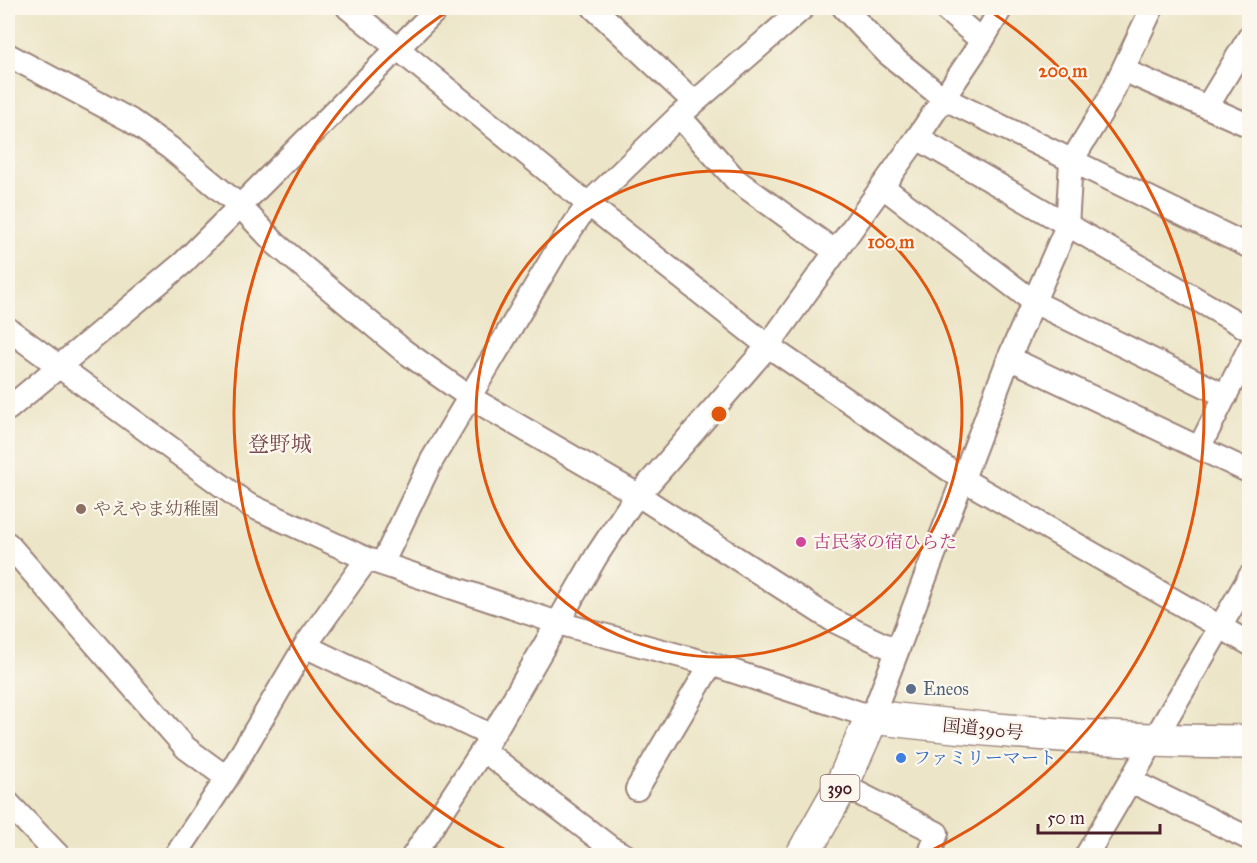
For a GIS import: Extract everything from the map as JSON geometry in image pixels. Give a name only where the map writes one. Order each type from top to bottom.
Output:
[{"type":"highway","name":"国道390号","points":[[872,717],[1018,733],[1151,742],[1250,742]]},
{"type":"highway","name":"390","points":[[802,855],[842,785],[872,717]]},
{"type":"street","points":[[348,8],[588,204],[768,346],[964,480],[1250,644]]},
{"type":"street","points":[[8,409],[183,263],[438,8]]},
{"type":"street","points":[[594,8],[687,109],[736,180],[836,252]]},
{"type":"street","points":[[175,855],[227,778],[305,646],[375,562],[432,460],[471,398],[556,250],[588,204],[687,109],[776,16],[803,8]]},
{"type":"street","points":[[844,8],[887,53],[943,98],[1250,247]]},
{"type":"street","points":[[944,8],[982,41]]},
{"type":"street","points":[[413,855],[488,743],[597,555],[638,495],[768,346],[918,138],[1001,8]]},
{"type":"street","points":[[8,329],[247,504],[375,562],[558,623],[711,664],[872,717],[1010,358],[1067,226],[1071,162],[1123,70],[1152,8]]},
{"type":"street","points":[[1207,106],[1250,36]]},
{"type":"street","points":[[8,56],[130,120],[170,148],[240,206],[276,244],[404,351],[471,398],[638,495],[834,621],[897,651]]},
{"type":"street","points":[[1123,70],[1250,126]]},
{"type":"street","points":[[918,138],[1250,330]]},
{"type":"street","points":[[883,187],[1034,302],[1226,396]]},
{"type":"street","points":[[1199,448],[1250,347]]},
{"type":"street","points":[[1010,358],[1250,472]]},
{"type":"street","points":[[8,544],[186,748],[227,778]]},
{"type":"street","points":[[1086,855],[1131,782],[1151,742],[1250,576]]},
{"type":"street","points":[[305,646],[488,743],[610,848],[626,855]]},
{"type":"street","points":[[637,789],[711,664]]},
{"type":"street","points":[[1131,782],[1250,839]]},
{"type":"street","points":[[842,785],[937,833],[929,855]]},
{"type":"street","points":[[8,803],[59,855]]},
{"type":"place","name":"やえやま幼稚園","points":[[81,509]]},
{"type":"place","name":"古民家の宿ひらた","points":[[801,542]]},
{"type":"place","name":"Eneos","points":[[911,689]]},
{"type":"place","name":"ファミリーマート","points":[[901,758]]},
{"type":"district","name":"登野城","points":[[280,444]]}]
